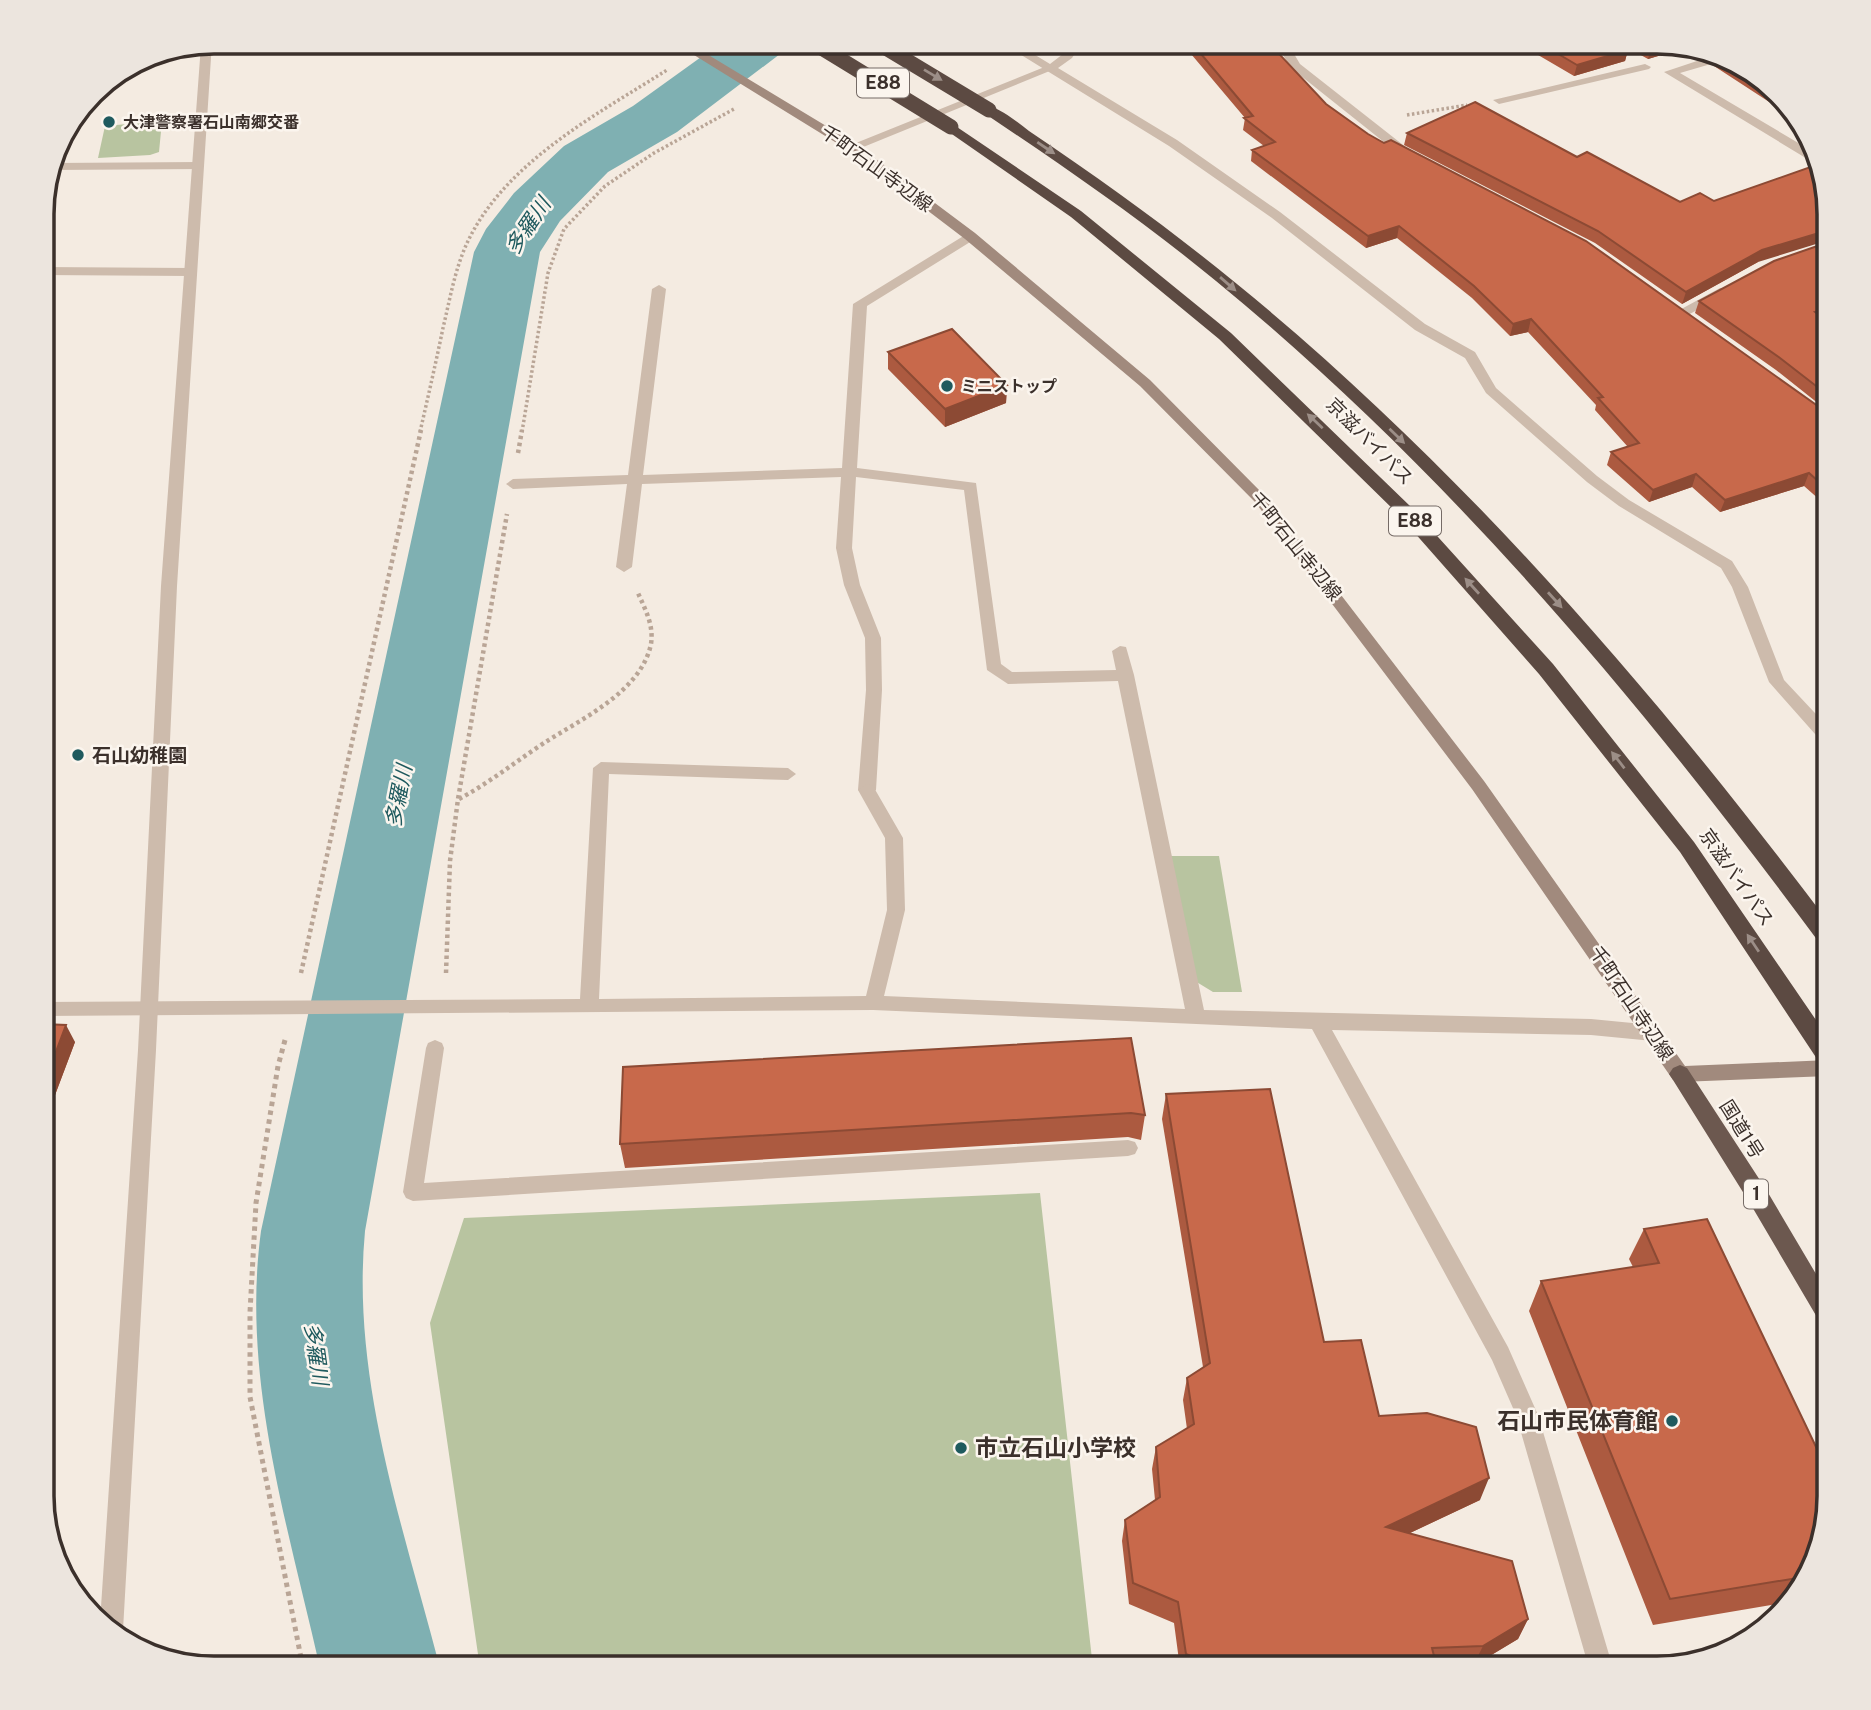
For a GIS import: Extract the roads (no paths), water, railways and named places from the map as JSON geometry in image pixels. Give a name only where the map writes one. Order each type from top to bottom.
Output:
[{"type":"highway","name":"京滋バイパス","points":[[833,55],[951,127],[1076,214],[1225,336],[1404,510],[1555,680],[1687,847],[1817,1039]]},
{"type":"highway","name":"京滋バイパス","points":[[897,55],[989,110],[1080,172],[1213,271],[1346,386],[1489,524],[1634,688],[1817,923]]},
{"type":"highway","name":"国道1号","points":[[1680,1074],[1817,1297]]},
{"type":"main road","name":"千町石山寺辺線","points":[[702,55],[852,146],[970,236],[1145,383],[1260,499],[1478,785],[1680,1074],[1817,1068]]},
{"type":"street","points":[[1028,54],[1174,142],[1276,215],[1420,327],[1470,355],[1491,390],[1592,480],[1623,503],[1727,565],[1740,587],[1777,682],[1816,725]]},
{"type":"street","points":[[852,146],[1051,68],[1069,54]]},
{"type":"street","points":[[1288,54],[1295,65],[1400,151],[1424,163]]},
{"type":"street","points":[[1624,54],[1645,66],[1670,72],[1803,151]]},
{"type":"street","points":[[112,1618],[148,1007],[169,586],[206,55]]},
{"type":"street","points":[[1670,72],[1704,62]]},
{"type":"street","points":[[1499,100],[1645,66]]},
{"type":"street","points":[[62,167],[199,166]]},
{"type":"street","points":[[873,1003],[896,910],[894,838],[867,790],[874,690],[873,638],[852,585],[844,548],[860,304],[970,236]]},
{"type":"street","points":[[55,271],[190,272]]},
{"type":"street","points":[[1681,313],[1729,287]]},
{"type":"street","points":[[624,566],[659,289]]},
{"type":"street","points":[[513,484],[848,472],[971,486],[992,666],[1008,678],[1126,675]]},
{"type":"street","points":[[1120,650],[1196,1017]]},
{"type":"street","points":[[589,1007],[601,768],[788,774]]},
{"type":"street","points":[[55,1009],[873,1003],[1318,1022],[1591,1027],[1653,1033]]},
{"type":"street","points":[[1318,1022],[1500,1354],[1527,1415],[1597,1656]]},
{"type":"street","points":[[435,1048],[413,1192],[1128,1148]]},
{"type":"waterway","name":"多羅川","points":[[377,1656],[324,1433],[311,1337],[309,1268],[313,1231],[507,252],[519,229],[537,207],[586,159],[655,119],[743,55]]},
{"type":"place","name":"大津警察署石山南郷交番","points":[[109,122]]},
{"type":"place","name":"ミニストップ","points":[[947,386]]},
{"type":"place","name":"石山幼稚園","points":[[78,755]]},
{"type":"place","name":"石山市民体育館","points":[[1672,1421]]},
{"type":"place","name":"市立石山小学校","points":[[961,1448]]}]
